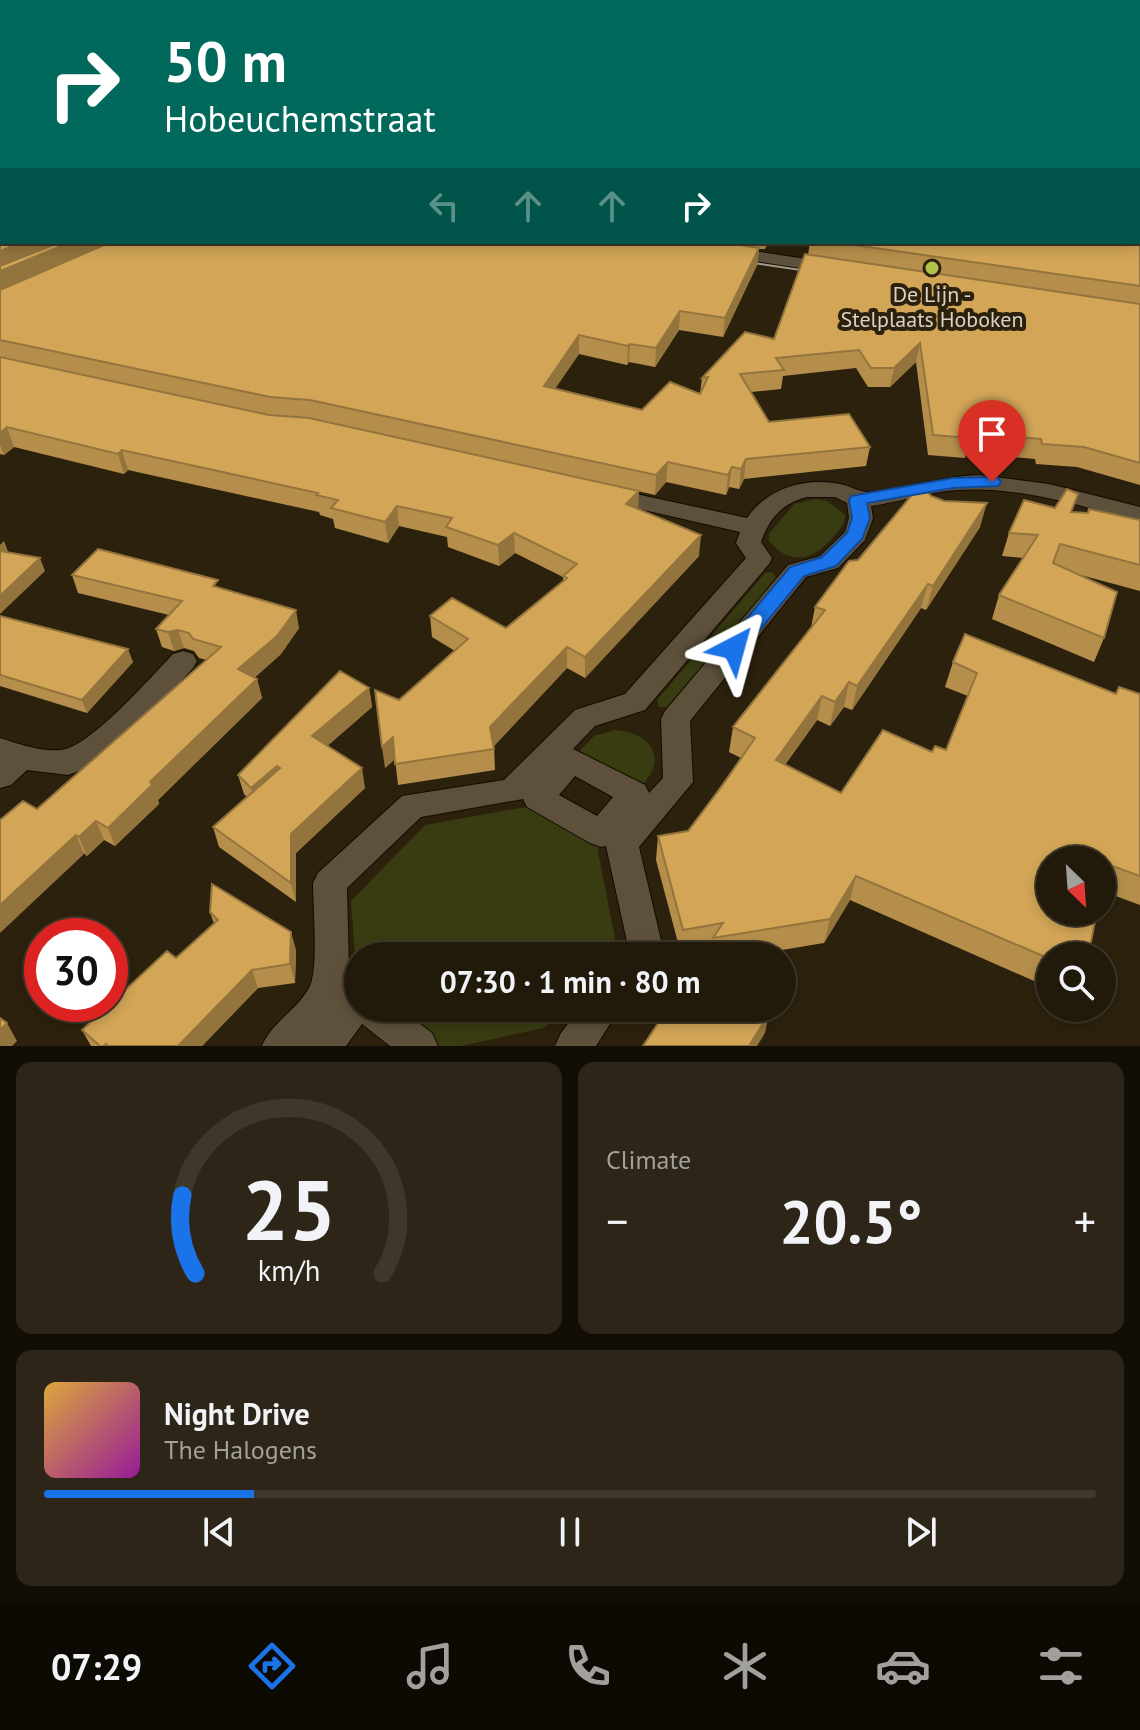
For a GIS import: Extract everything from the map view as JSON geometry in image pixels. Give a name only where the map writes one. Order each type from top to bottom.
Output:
[{"type":"street","points":[[707,249],[846,270]]},
{"type":"street","points":[[797,571],[760,558],[748,543],[753,527],[766,507],[792,492],[840,490],[858,500],[953,483],[992,482],[1033,486],[1140,514]]},
{"type":"street","points":[[586,490],[753,527]]},
{"type":"street","points":[[644,942],[611,839],[678,782],[675,719],[797,571],[829,562],[856,535],[861,518],[858,500]]},
{"type":"street","points":[[281,1046],[326,996],[331,968],[330,883],[413,805],[512,791],[585,718],[635,702],[760,558]]},
{"type":"street","points":[[7,762],[68,763],[123,726],[183,661]]},
{"type":"street","points":[[635,702],[675,719]]},
{"type":"street","points":[[323,1046],[344,1018]]},
{"type":"street","points":[[388,1022],[419,1046]]},
{"type":"street","points":[[574,1046],[592,1022]]},
{"type":"green space","points":[[815,499],[827,501],[845,515],[843,524],[818,551],[802,557],[786,555],[769,541],[769,534],[794,504]]},
{"type":"green space","points":[[772,572],[778,579],[671,707],[659,707],[657,700],[765,573]]},
{"type":"green space","points":[[615,730],[638,736],[650,745],[653,752],[652,772],[634,794],[571,760],[594,736]]},
{"type":"green space","points":[[538,798],[601,834],[598,852],[615,938],[612,942],[354,942],[351,901],[425,825],[526,807]]},
{"type":"green space","points":[[388,1022],[551,1022],[544,1028],[461,1046],[419,1046]]},
{"type":"building","points":[[0,244],[17,244],[0,251]]},
{"type":"building","points":[[56,244],[66,244],[0,271],[0,266]]},
{"type":"building","points":[[106,244],[734,244],[759,248],[725,318],[680,311],[656,348],[628,346],[579,335],[544,386],[642,410],[670,382],[700,394],[708,377],[702,378],[745,332],[774,339],[805,254],[1140,304],[1140,463],[1084,447],[1042,444],[1041,439],[969,433],[970,438],[933,435],[920,343],[894,368],[871,368],[859,350],[776,358],[784,370],[740,374],[769,422],[849,414],[870,447],[746,459],[741,469],[732,467],[728,475],[668,462],[656,475],[310,400],[270,397],[0,340],[0,290]]},
{"type":"building","points":[[847,244],[1140,244],[1140,286]]},
{"type":"building","points":[[0,357],[269,415],[309,418],[639,491],[626,504],[701,535],[585,657],[567,647],[490,727],[494,749],[395,764],[393,737],[382,747],[375,690],[399,700],[468,639],[430,616],[452,598],[506,628],[567,578],[563,576],[577,564],[514,533],[498,545],[446,527],[452,518],[397,506],[385,522],[331,508],[338,500],[316,495],[318,493],[122,450],[118,454],[7,427],[0,433]]},
{"type":"building","points":[[921,484],[931,496],[944,501],[987,503],[933,586],[928,584],[857,686],[849,682],[835,702],[822,696],[776,760],[841,793],[883,730],[932,752],[935,746],[946,750],[977,673],[953,662],[965,634],[1116,694],[1119,687],[1140,694],[1140,876],[1116,867],[1116,846],[1036,846],[1036,926],[1094,926],[1091,942],[1036,942],[1036,953],[856,876],[830,919],[713,938],[723,923],[683,930],[658,836],[688,831],[722,786],[755,738],[733,727],[825,610],[815,607],[849,561],[858,560]]},
{"type":"building","points":[[1067,489],[1078,494],[1071,512],[1088,513],[1089,509],[1140,520],[1140,565],[1060,544],[1053,563],[1117,592],[1104,638],[999,595],[1038,535],[1009,533],[1024,500],[1055,508]]},
{"type":"building","points":[[98,549],[218,580],[213,586],[296,610],[277,636],[238,669],[257,679],[150,782],[152,785],[108,828],[96,821],[79,837],[76,835],[0,905],[0,820],[23,801],[37,809],[221,647],[193,639],[189,633],[156,629],[182,601],[72,575]]},
{"type":"building","points":[[0,551],[40,558],[0,596]]},
{"type":"building","points":[[0,616],[128,649],[82,700],[0,675]]},
{"type":"building","points":[[340,671],[369,688],[312,736],[362,768],[291,834],[291,883],[213,827],[280,768],[277,766],[251,788],[238,775]]},
{"type":"building","points":[[212,884],[291,932],[290,964],[252,970],[178,1046],[100,1046],[82,1030],[91,1022],[128,1022],[128,987],[167,951],[176,958],[218,920],[210,912]]},
{"type":"building","points":[[0,1018],[7,1023],[0,1030]]},
{"type":"building","points":[[659,1022],[764,1022],[749,1046],[643,1046]]},
{"type":"tram line","points":[[734,260],[821,273]]},
{"type":"place","name":"De Lijn - Stelplaats Hoboken","points":[[932,268]]},
{"type":"route","points":[[734,648],[797,571],[829,562],[856,535],[861,518],[858,500],[953,483],[992,482]]}]
